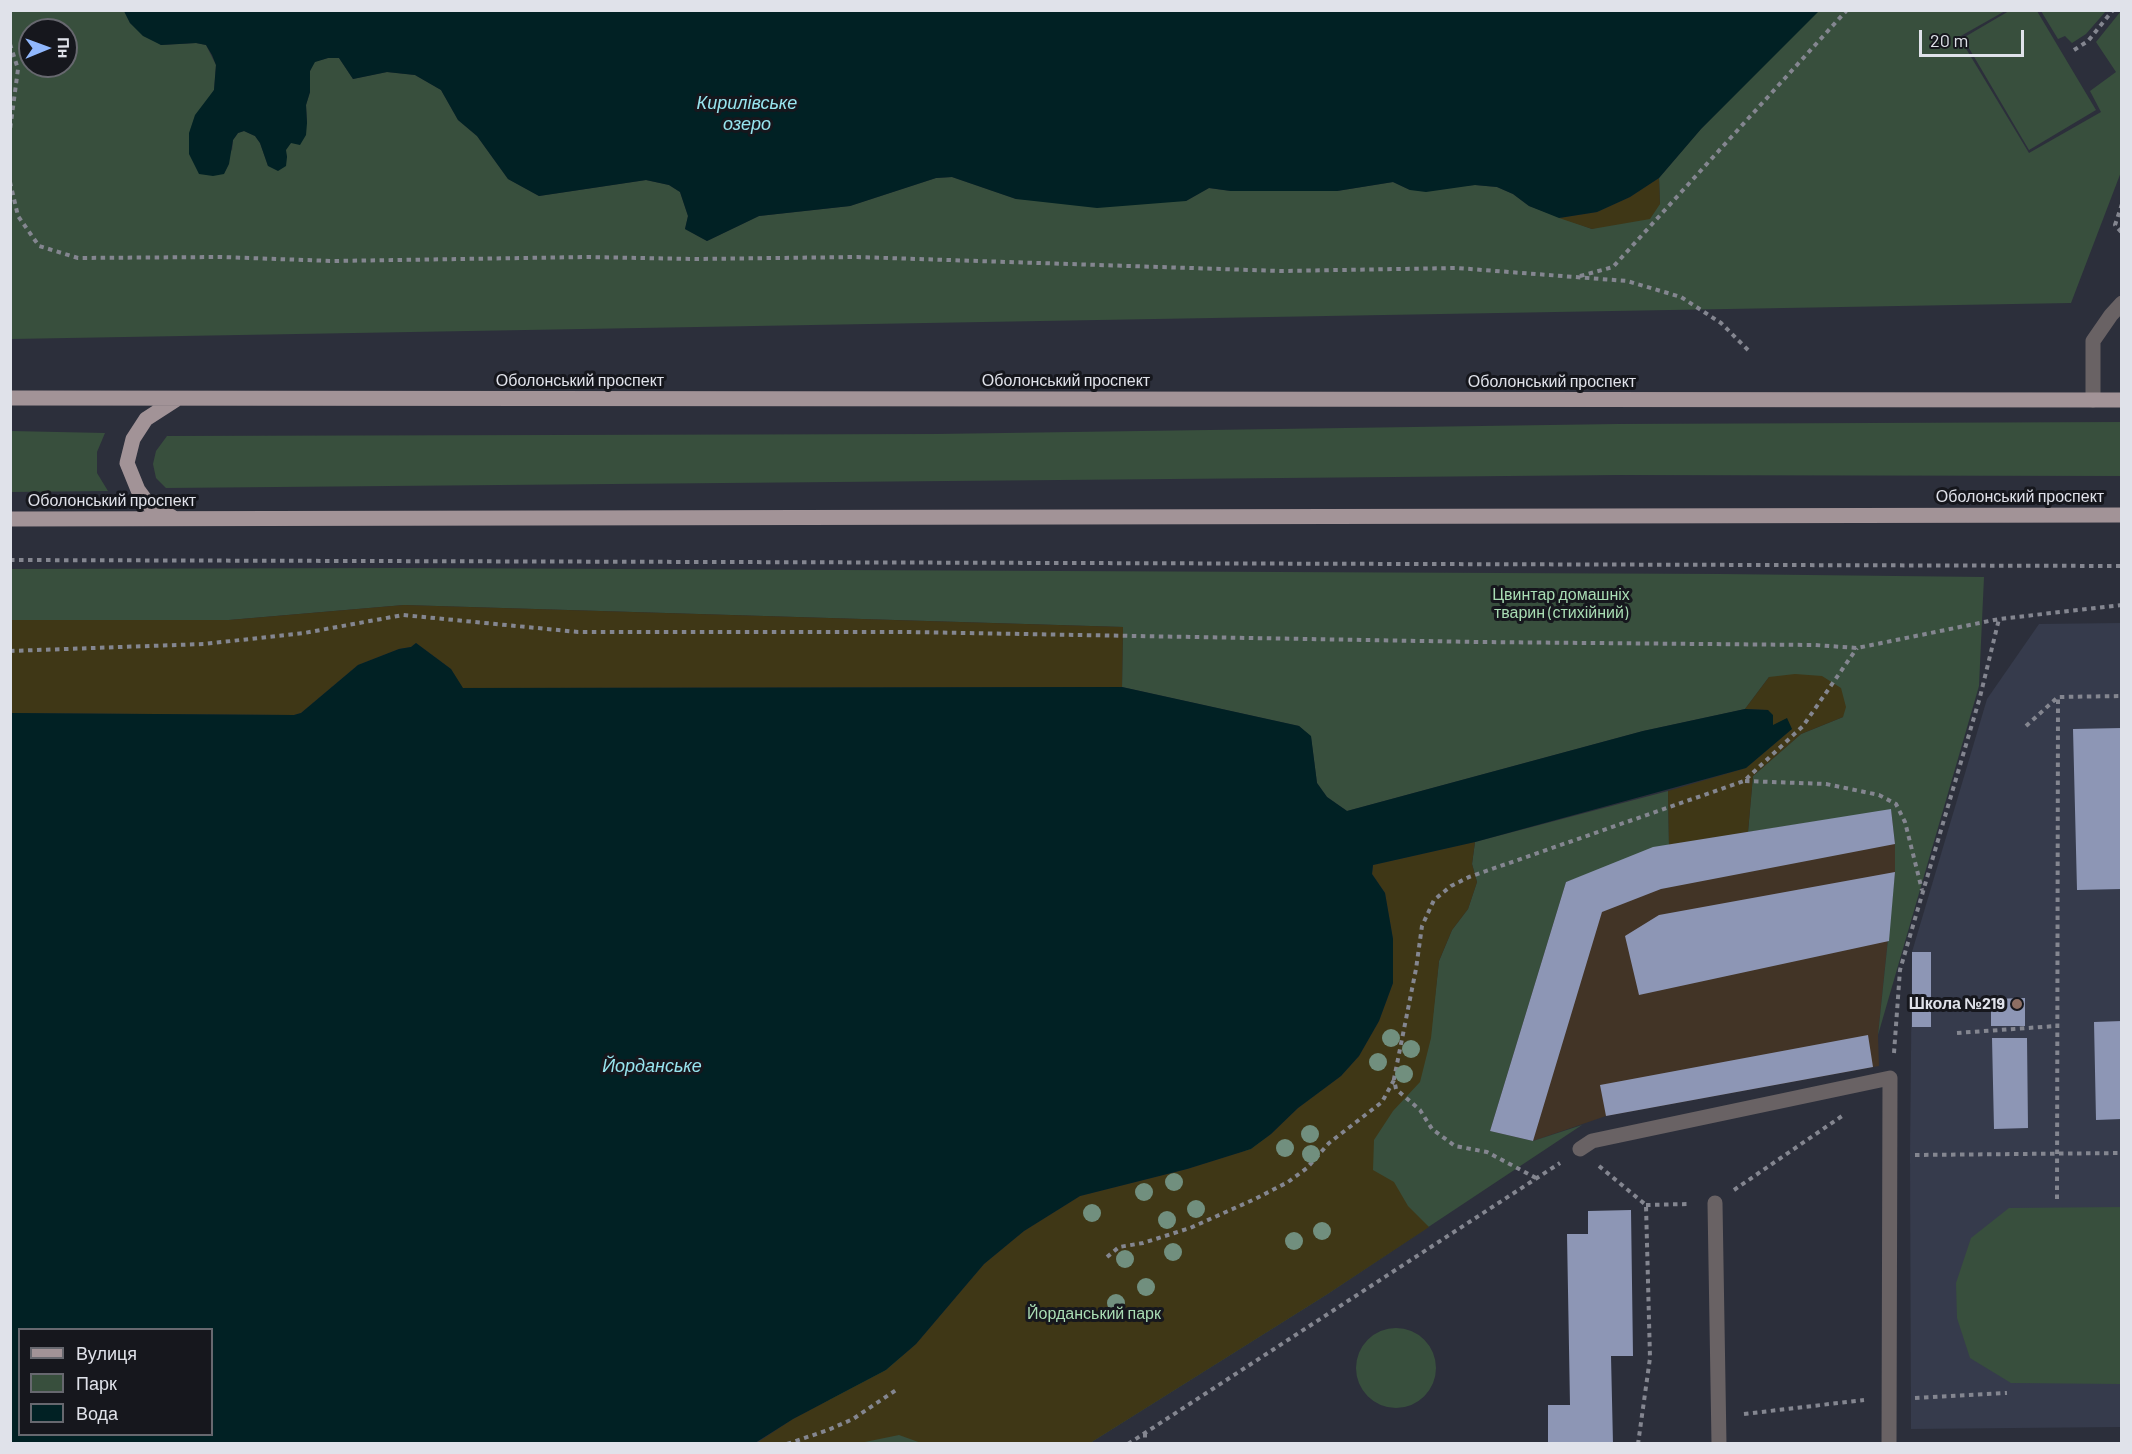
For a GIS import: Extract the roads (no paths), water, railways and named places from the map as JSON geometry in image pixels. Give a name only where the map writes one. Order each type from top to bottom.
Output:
[{"type":"main road","name":"Оболонський проспект","points":[[10,398],[2121,400]]},
{"type":"main road","points":[[175,519],[149,505],[138,490],[128,463],[133,439],[146,419],[177,399]]},
{"type":"main road","name":"Оболонський проспект","points":[[10,519],[2121,515]]},
{"type":"lane","points":[[2093,400],[2093,340],[2121,303]]},
{"type":"lane","points":[[1580,1149],[1592,1141],[1890,1078],[1889,1443]]},
{"type":"lane","points":[[1715,1203],[1719,1443]]},
{"type":"water","name":"Кирилівське озеро","points":[[124,11],[1819,11],[1701,129],[1659,178],[1630,197],[1597,212],[1559,218],[1529,206],[1513,194],[1497,187],[1475,185],[1426,192],[1410,190],[1393,182],[1337,191],[1231,191],[1209,188],[1186,201],[1097,208],[1016,199],[952,177],[936,178],[850,206],[759,216],[707,241],[685,229],[688,216],[680,192],[669,185],[646,180],[539,196],[508,179],[477,136],[458,120],[441,90],[415,75],[387,72],[353,79],[339,58],[328,58],[315,62],[310,71],[310,92],[306,105],[306,135],[300,145],[291,143],[286,150],[286,166],[278,171],[268,166],[260,143],[255,136],[244,131],[238,133],[233,140],[229,164],[224,174],[213,176],[199,174],[189,154],[189,133],[195,115],[214,90],[216,65],[212,55],[206,45],[196,43],[161,45],[143,36],[130,23]]},
{"type":"water","name":"Йорданське","points":[[416,643],[451,669],[463,688],[1122,687],[1299,726],[1311,736],[1317,783],[1327,797],[1347,811],[1643,731],[1745,709],[1768,710],[1773,715],[1773,725],[1787,718],[1792,729],[1746,768],[1475,842],[1373,865],[1372,874],[1385,893],[1393,939],[1393,983],[1379,1021],[1359,1056],[1341,1076],[1298,1108],[1271,1134],[1251,1149],[1187,1169],[1080,1196],[1024,1231],[984,1264],[916,1344],[886,1370],[793,1419],[755,1443],[11,1443],[11,713],[294,715],[301,713],[358,665],[399,649],[411,647]]},
{"type":"place","name":"Школа №219","points":[[2017,1004]]},
{"type":"park label","name":"Цвинтар домашніх тварин (стихійний)","points":[[1561,604]]},
{"type":"park label","name":"Йорданський парк","points":[[1094,1314]]}]
